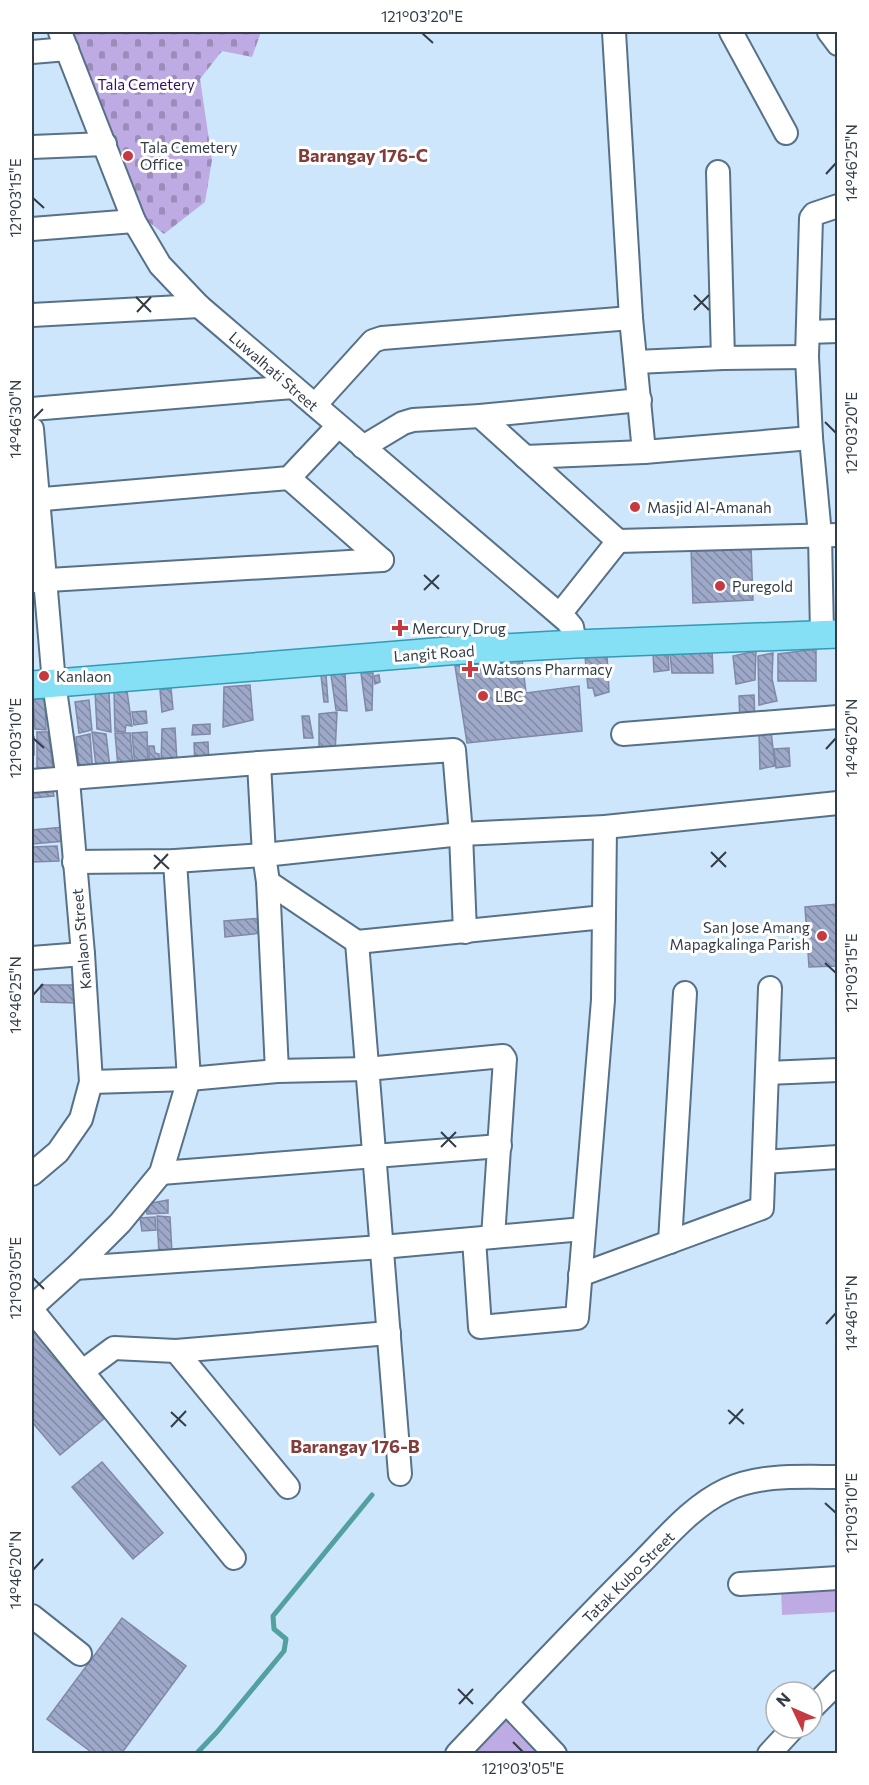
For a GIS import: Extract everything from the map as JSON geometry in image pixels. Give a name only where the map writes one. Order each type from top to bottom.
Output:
[{"type":"main road","name":"Langit Road","points":[[43,684],[448,651],[830,634]]},
{"type":"street","points":[[614,32],[631,318],[644,452]]},
{"type":"street","points":[[731,32],[786,133]]},
{"type":"street","points":[[829,32],[837,44]]},
{"type":"street","points":[[32,52],[63,40]]},
{"type":"street","name":"Luwalhati Street","points":[[63,40],[134,221],[160,265],[199,306],[560,614],[572,627],[575,644]]},
{"type":"street","points":[[32,147],[105,144]]},
{"type":"street","points":[[718,172],[723,358]]},
{"type":"street","points":[[830,634],[829,535],[811,438],[807,357],[811,218],[814,214],[837,208]]},
{"type":"street","points":[[32,229],[134,221]]},
{"type":"street","points":[[32,315],[199,306]]},
{"type":"street","points":[[315,405],[373,341],[382,338],[631,318]]},
{"type":"street","points":[[808,332],[837,331]]},
{"type":"street","points":[[636,362],[807,357]]},
{"type":"street","points":[[32,409],[293,387]]},
{"type":"street","points":[[363,447],[403,423],[413,420],[480,416],[640,400]]},
{"type":"street","points":[[480,416],[618,541],[829,535]]},
{"type":"street","points":[[35,500],[289,478],[338,426]]},
{"type":"street","name":"Kanlaon Street","points":[[32,429],[43,684],[68,780],[91,1082],[81,1119],[58,1152],[32,1174]]},
{"type":"street","points":[[525,457],[644,452],[811,438]]},
{"type":"street","points":[[38,581],[382,560],[289,478]]},
{"type":"street","points":[[560,614],[618,541]]},
{"type":"street","points":[[622,734],[837,717]]},
{"type":"street","points":[[32,781],[68,780],[259,762],[454,750],[461,834],[465,932]]},
{"type":"street","points":[[259,762],[264,855],[268,882],[277,1071]]},
{"type":"street","points":[[74,862],[175,861],[264,855],[461,834],[605,827],[837,803]]},
{"type":"street","points":[[91,1082],[189,1079],[277,1071],[367,1069],[503,1056],[505,1059],[500,1146],[484,1238],[480,1327],[577,1318],[603,999],[605,827]]},
{"type":"street","points":[[175,861],[189,1079],[160,1173],[120,1223],[32,1308],[234,1558]]},
{"type":"street","points":[[268,882],[357,942],[604,917]]},
{"type":"street","points":[[357,942],[400,1474]]},
{"type":"street","points":[[32,958],[83,954]]},
{"type":"street","points":[[580,1275],[762,1208],[770,988]]},
{"type":"street","points":[[670,1242],[685,993]]},
{"type":"street","points":[[767,1073],[837,1070]]},
{"type":"street","points":[[160,1173],[500,1146]]},
{"type":"street","points":[[764,1162],[837,1157]]},
{"type":"street","points":[[75,1268],[382,1247],[583,1229]]},
{"type":"street","points":[[83,1371],[114,1348],[176,1351],[389,1333]]},
{"type":"street","points":[[176,1351],[288,1487]]},
{"type":"street","name":"Tatak Kubo Street","points":[[457,1754],[618,1585],[710,1499],[726,1490],[758,1480],[837,1477]]},
{"type":"street","points":[[740,1584],[837,1578]]},
{"type":"street","points":[[32,1616],[80,1654]]},
{"type":"street","points":[[824,1696],[837,1682]]},
{"type":"street","points":[[506,1702],[555,1754]]},
{"type":"street","points":[[769,1754],[782,1740]]},
{"type":"green space","name":"Tala Cemetery","points":[[70,32],[261,32],[252,57],[222,51],[200,79],[212,160],[205,202],[164,234],[140,215]]},
{"type":"green space","points":[[837,1584],[837,1612],[782,1615],[781,1587]]},
{"type":"green space","points":[[509,1713],[548,1754],[470,1754]]},
{"type":"building","points":[[751,545],[753,600],[693,603],[691,548]]},
{"type":"building","points":[[816,649],[816,681],[778,681],[778,654]]},
{"type":"building","points":[[712,650],[713,673],[672,673],[670,654]]},
{"type":"building","points":[[756,651],[755,680],[736,684],[733,656]]},
{"type":"building","points":[[668,652],[669,670],[654,672],[653,654]]},
{"type":"building","points":[[773,653],[772,679],[777,701],[759,705],[758,656]]},
{"type":"building","points":[[607,655],[609,692],[595,696],[593,688],[588,688],[585,656]]},
{"type":"building","points":[[522,659],[526,693],[579,686],[582,731],[467,743],[455,666]]},
{"type":"building","points":[[345,673],[347,711],[336,710],[331,675]]},
{"type":"building","points":[[361,673],[373,673],[372,710],[366,711]]},
{"type":"building","points":[[321,675],[326,675],[328,702],[324,702]]},
{"type":"building","points":[[379,675],[380,682],[375,684],[374,676]]},
{"type":"building","points":[[250,685],[253,720],[223,727],[224,687]]},
{"type":"building","points":[[171,688],[173,709],[162,712],[160,690]]},
{"type":"building","points":[[127,691],[132,726],[126,725],[125,732],[115,731],[114,692]]},
{"type":"building","points":[[95,692],[109,693],[111,732],[97,729]]},
{"type":"building","points":[[754,695],[755,722],[740,723],[739,696]]},
{"type":"building","points":[[45,698],[46,730],[35,729],[33,699]]},
{"type":"building","points":[[89,700],[92,730],[79,733],[75,702]]},
{"type":"building","points":[[146,711],[147,723],[134,725],[132,712]]},
{"type":"building","points":[[337,712],[335,754],[319,755],[319,714]]},
{"type":"building","points":[[302,716],[309,716],[313,738],[304,738]]},
{"type":"building","points":[[210,724],[210,734],[192,735],[193,725]]},
{"type":"building","points":[[175,728],[177,762],[161,763],[162,729]]},
{"type":"building","points":[[771,731],[775,766],[760,769],[759,732]]},
{"type":"building","points":[[37,732],[48,732],[54,774],[37,775]]},
{"type":"building","points":[[92,732],[106,734],[111,776],[97,775]]},
{"type":"building","points":[[147,732],[148,764],[135,768],[132,733]]},
{"type":"building","points":[[115,733],[130,733],[133,766],[118,767]]},
{"type":"building","points":[[90,734],[93,774],[80,777],[76,737]]},
{"type":"building","points":[[34,737],[34,755],[32,755],[32,738]]},
{"type":"building","points":[[208,742],[209,766],[195,767],[194,743]]},
{"type":"building","points":[[149,746],[154,746],[155,753],[159,754],[159,763],[149,763]]},
{"type":"building","points":[[789,748],[790,766],[776,768],[774,749]]},
{"type":"building","points":[[32,786],[52,787],[54,796],[32,798]]},
{"type":"building","points":[[64,827],[65,841],[32,844],[32,830]]},
{"type":"building","points":[[57,846],[59,861],[32,862],[32,847]]},
{"type":"building","name":"San Jose Amang Mapagkalinga Parish","points":[[838,904],[838,966],[809,967],[805,907]]},
{"type":"building","points":[[262,918],[262,933],[225,937],[224,921]]},
{"type":"building","points":[[41,985],[77,985],[77,1003],[41,1002]]},
{"type":"building","points":[[168,1200],[168,1213],[147,1214],[146,1204]]},
{"type":"building","points":[[157,1216],[170,1217],[172,1253],[159,1255]]},
{"type":"building","points":[[155,1217],[156,1230],[142,1231],[140,1218]]},
{"type":"building","points":[[32,1316],[112,1412],[60,1455],[32,1422]]},
{"type":"building","points":[[102,1462],[163,1533],[133,1559],[72,1487]]},
{"type":"building","points":[[122,1618],[186,1666],[121,1754],[94,1754],[47,1719]]},
{"type":"waterway","points":[[196,1754],[284,1651],[286,1639],[274,1629],[273,1616],[372,1495]]},
{"type":"place","name":"Tala Cemetery Office","points":[[128,156]]},
{"type":"place","name":"Masjid Al-Amanah","points":[[635,507]]},
{"type":"place","name":"Puregold","points":[[720,586]]},
{"type":"place","name":"Mercury Drug","points":[[400,628]]},
{"type":"place","name":"Watsons Pharmacy","points":[[470,669]]},
{"type":"place","name":"Kanlaon","points":[[44,676]]},
{"type":"place","name":"LBC","points":[[483,696]]},
{"type":"place","name":"San Jose Amang Mapagkalinga Parish","points":[[822,936]]},
{"type":"district","name":"Barangay 176-C","points":[[363,155]]},
{"type":"district","name":"Barangay 176-B","points":[[355,1446]]}]
